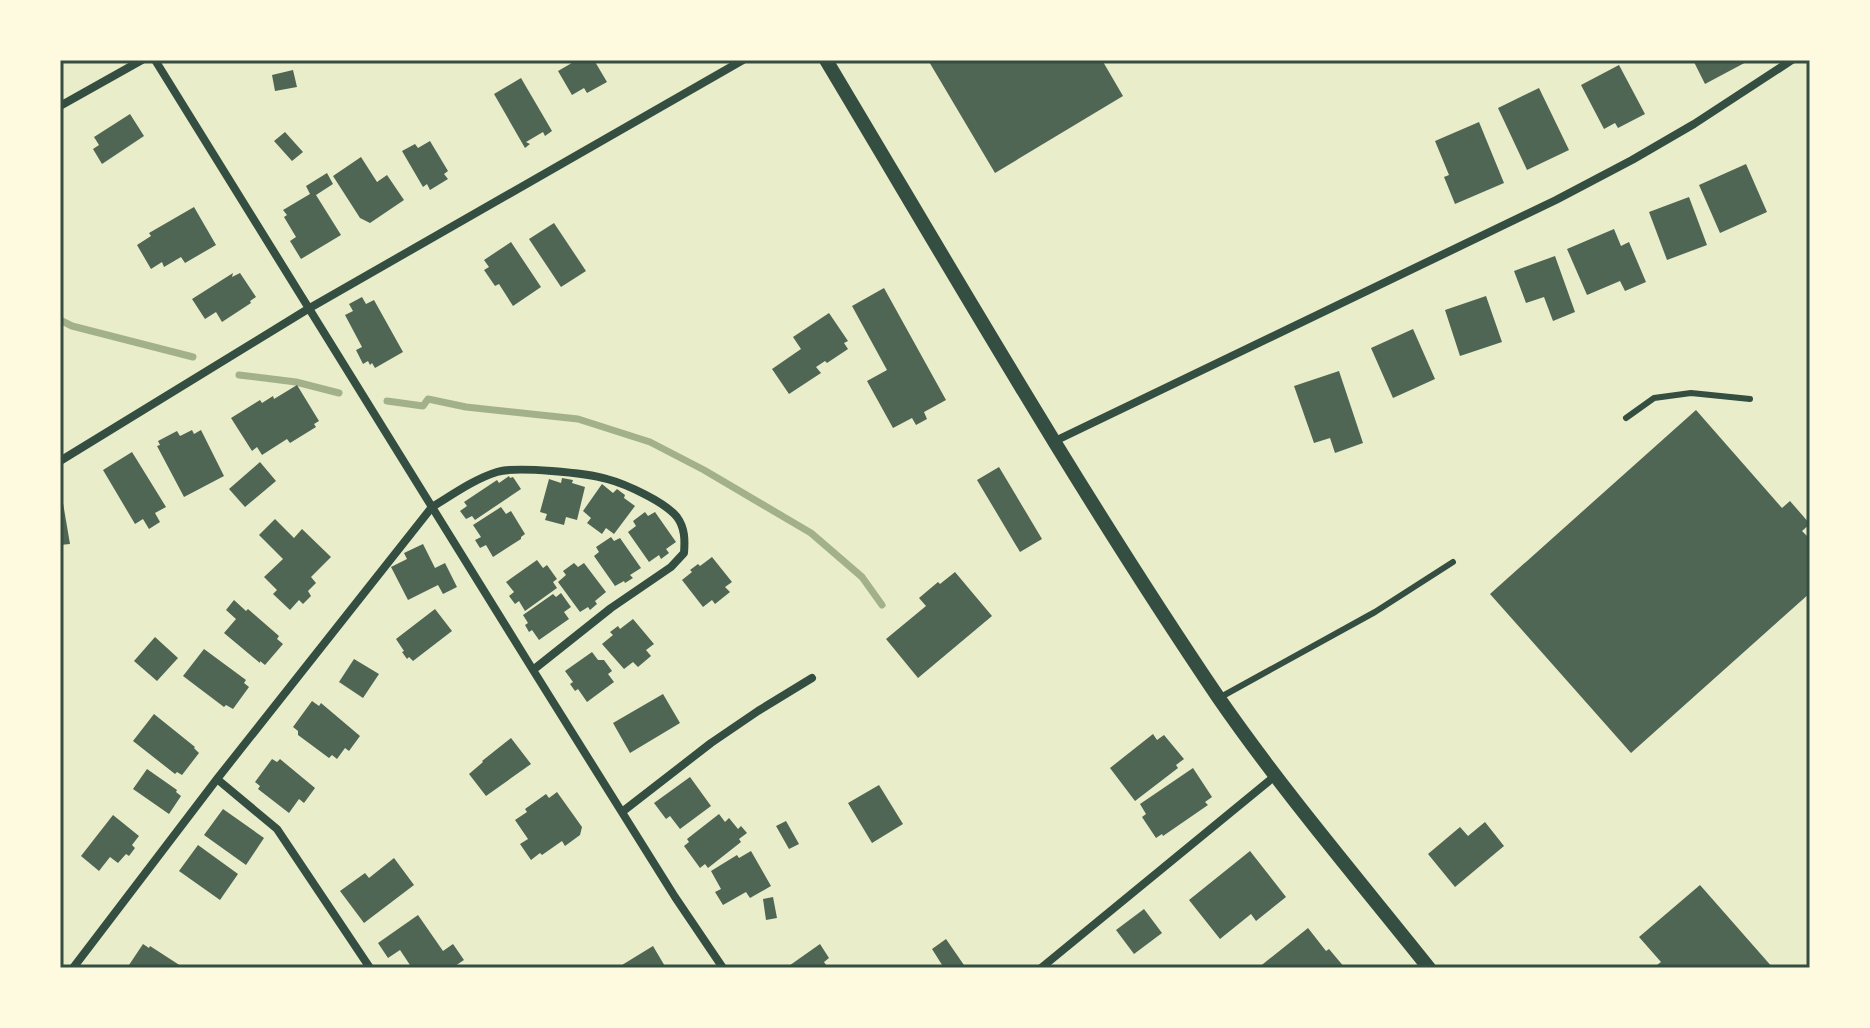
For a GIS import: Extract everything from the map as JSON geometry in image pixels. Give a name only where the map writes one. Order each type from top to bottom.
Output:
[{"type":"street","points":[[60,106],[142,60]]},
{"type":"street","points":[[155,60],[533,670],[723,968]]},
{"type":"street","points":[[60,461],[308,309],[743,60]]},
{"type":"street","points":[[826,60],[1108,530],[1219,698],[1275,776],[1429,968]]},
{"type":"street","points":[[1055,441],[1556,200],[1694,124],[1792,60]]},
{"type":"street","points":[[73,968],[217,779],[432,507],[460,489],[497,472],[516,469],[606,478],[657,501],[677,517],[685,534],[684,553],[671,567],[611,608],[533,670]]},
{"type":"street","points":[[622,812],[711,743],[812,678]]},
{"type":"street","points":[[1041,968],[1275,776]]},
{"type":"street","points":[[217,779],[277,829],[370,968]]},
{"type":"lane","points":[[1626,418],[1654,398],[1691,393],[1750,399]]},
{"type":"lane","points":[[1219,698],[1375,612],[1453,562]]},
{"type":"building","points":[[577,60],[594,60],[607,82],[587,93],[584,88],[572,95],[558,71]]},
{"type":"building","points":[[928,60],[1102,60],[1123,96],[995,173]]},
{"type":"building","points":[[1693,60],[1750,60],[1705,84]]},
{"type":"building","points":[[1619,65],[1645,114],[1618,128],[1615,123],[1604,129],[1581,85]]},
{"type":"building","points":[[293,70],[297,87],[275,91],[272,75]]},
{"type":"building","points":[[521,78],[552,131],[545,136],[543,132],[526,142],[530,144],[525,148],[494,94]]},
{"type":"building","points":[[1539,88],[1569,150],[1527,170],[1498,108]]},
{"type":"building","points":[[130,114],[144,136],[102,164],[93,149],[99,145],[94,137]]},
{"type":"building","points":[[1479,122],[1504,183],[1455,204],[1444,177],[1449,175],[1435,141]]},
{"type":"building","points":[[285,132],[303,152],[292,161],[274,141]]},
{"type":"building","points":[[430,141],[448,171],[444,174],[448,179],[430,190],[427,184],[423,187],[402,151],[415,144],[418,148]]},
{"type":"building","points":[[361,157],[377,182],[387,175],[404,200],[370,223],[360,218],[333,176]]},
{"type":"building","points":[[1746,164],[1767,212],[1720,233],[1699,185]]},
{"type":"building","points":[[327,173],[333,184],[316,195],[341,235],[301,259],[290,241],[296,237],[283,210],[310,194],[306,186]]},
{"type":"building","points":[[1689,197],[1707,245],[1667,260],[1649,212]]},
{"type":"building","points":[[194,207],[216,245],[185,263],[181,257],[164,267],[162,262],[151,269],[137,245],[151,236],[149,233]]},
{"type":"building","points":[[554,223],[586,271],[561,287],[529,239]]},
{"type":"building","points":[[1614,229],[1621,246],[1629,242],[1646,282],[1625,291],[1620,281],[1587,295],[1567,249]]},
{"type":"building","points":[[511,242],[541,287],[513,306],[499,284],[495,286],[484,270],[489,267],[484,260]]},
{"type":"building","points":[[1555,256],[1575,312],[1553,321],[1544,297],[1526,303],[1514,271]]},
{"type":"building","points":[[233,273],[232,277],[240,273],[256,297],[222,322],[216,312],[205,319],[192,299]]},
{"type":"building","points":[[884,288],[946,400],[924,412],[927,419],[916,425],[912,418],[893,428],[867,381],[887,370],[852,306]]},
{"type":"building","points":[[1486,296],[1502,342],[1460,356],[1445,310]]},
{"type":"building","points":[[362,297],[366,304],[374,300],[403,352],[375,368],[368,361],[363,364],[356,350],[362,347],[345,315],[353,311],[349,304]]},
{"type":"building","points":[[829,313],[848,341],[844,343],[848,349],[816,367],[821,373],[789,394],[772,369],[801,349],[793,337]]},
{"type":"building","points":[[1413,329],[1435,379],[1393,398],[1371,348]]},
{"type":"building","points":[[1339,371],[1363,443],[1335,453],[1330,438],[1314,443],[1294,386]]},
{"type":"building","points":[[297,385],[319,421],[314,424],[316,427],[290,443],[287,439],[262,455],[257,447],[252,451],[231,418],[260,400],[262,403],[273,396],[274,399]]},
{"type":"building","points":[[1696,410],[1782,508],[1790,501],[1810,524],[1802,531],[1810,539],[1810,593],[1631,753],[1490,594]]},
{"type":"building","points":[[192,430],[194,434],[201,430],[224,476],[184,497],[157,446],[160,445],[158,441],[177,431],[180,436]]},
{"type":"building","points":[[132,452],[166,507],[155,513],[160,522],[149,529],[143,519],[135,524],[103,470]]},
{"type":"building","points":[[260,462],[276,481],[245,507],[229,489]]},
{"type":"building","points":[[999,467],[1042,539],[1020,552],[977,480]]},
{"type":"building","points":[[509,476],[521,489],[475,520],[472,516],[466,519],[460,511],[467,506],[464,502],[497,480],[499,483]]},
{"type":"building","points":[[562,478],[585,487],[577,520],[566,517],[564,525],[545,520],[547,514],[540,512],[549,479],[561,483]]},
{"type":"building","points":[[602,484],[613,493],[617,489],[635,506],[614,534],[606,528],[602,534],[587,523],[591,518],[583,511]]},
{"type":"building","points":[[60,498],[70,544],[60,545]]},
{"type":"building","points":[[501,507],[506,514],[511,511],[525,534],[493,557],[486,545],[480,548],[475,540],[481,537],[473,525]]},
{"type":"building","points":[[645,512],[648,516],[655,512],[676,542],[666,549],[669,553],[661,559],[659,555],[649,562],[628,532],[636,526],[633,521]]},
{"type":"building","points":[[275,519],[294,538],[302,529],[331,557],[311,577],[316,583],[308,591],[311,596],[303,604],[299,600],[290,610],[273,594],[277,590],[264,577],[283,559],[259,535]]},
{"type":"building","points":[[611,537],[614,541],[620,538],[641,568],[630,575],[633,578],[615,586],[594,556],[599,552],[596,547]]},
{"type":"building","points":[[423,544],[435,568],[445,563],[457,587],[443,594],[438,585],[408,600],[391,567],[407,559],[404,553]]},
{"type":"building","points":[[712,557],[732,582],[725,587],[730,592],[715,604],[712,600],[703,607],[682,580],[692,572],[690,570]]},
{"type":"building","points":[[537,560],[543,568],[547,565],[557,579],[553,582],[557,588],[525,611],[519,601],[515,604],[509,596],[514,592],[506,582]]},
{"type":"building","points":[[574,563],[578,567],[584,563],[606,592],[590,610],[588,607],[580,612],[558,582],[566,575],[563,571]]},
{"type":"building","points":[[955,572],[992,616],[918,678],[886,639],[926,606],[919,598]]},
{"type":"building","points":[[561,593],[571,607],[564,612],[569,619],[539,640],[532,630],[529,632],[523,615],[553,594],[556,597]]},
{"type":"building","points":[[234,600],[279,636],[277,639],[283,644],[265,665],[224,633],[236,619],[226,610]]},
{"type":"building","points":[[435,609],[452,631],[413,661],[409,657],[407,659],[396,639]]},
{"type":"building","points":[[633,619],[654,644],[646,650],[651,656],[638,667],[633,662],[624,669],[602,644],[613,635],[610,632]]},
{"type":"building","points":[[155,637],[178,658],[157,681],[134,661]]},
{"type":"building","points":[[204,649],[246,680],[244,683],[249,687],[233,709],[224,707],[183,676]]},
{"type":"building","points":[[592,652],[598,660],[604,660],[612,671],[608,674],[614,682],[587,702],[570,684],[573,682],[565,671]]},
{"type":"building","points":[[354,659],[379,674],[363,698],[339,682]]},
{"type":"building","points":[[663,694],[680,723],[630,753],[613,723]]},
{"type":"building","points":[[312,701],[319,706],[321,703],[360,736],[349,751],[345,748],[337,759],[332,755],[329,758],[298,735],[293,727]]},
{"type":"building","points":[[154,714],[199,753],[182,775],[175,774],[133,741]]},
{"type":"building","points":[[1153,734],[1157,740],[1164,735],[1184,759],[1176,765],[1178,768],[1135,801],[1110,768]]},
{"type":"building","points":[[511,738],[531,764],[486,796],[469,774]]},
{"type":"building","points":[[272,759],[277,762],[280,759],[315,788],[304,803],[299,799],[289,813],[258,789],[260,786],[255,782]]},
{"type":"building","points":[[1193,768],[1212,797],[1205,802],[1208,805],[1156,838],[1142,817],[1146,814],[1140,804]]},
{"type":"building","points":[[147,769],[181,796],[169,814],[133,789]]},
{"type":"building","points":[[690,777],[711,806],[680,829],[670,816],[666,819],[654,803]]},
{"type":"building","points":[[879,785],[903,824],[872,843],[848,803]]},
{"type":"building","points":[[557,792],[582,827],[580,835],[565,846],[562,841],[531,860],[520,844],[528,839],[515,820],[546,794],[549,798]]},
{"type":"building","points":[[223,809],[264,838],[246,865],[204,835]]},
{"type":"building","points":[[719,814],[725,822],[729,818],[738,829],[741,826],[747,833],[739,839],[741,842],[708,868],[705,864],[700,868],[684,846],[689,842],[687,839]]},
{"type":"building","points":[[113,815],[139,836],[129,856],[126,854],[118,863],[110,857],[99,871],[81,856]]},
{"type":"building","points":[[786,821],[799,844],[789,849],[776,826]]},
{"type":"building","points":[[1485,822],[1504,846],[1455,887],[1428,854],[1460,827],[1468,836]]},
{"type":"building","points":[[198,845],[238,874],[220,900],[179,871]]},
{"type":"building","points":[[751,851],[771,886],[750,898],[746,892],[723,905],[715,892],[721,889],[711,871],[737,855],[739,858]]},
{"type":"building","points":[[1250,851],[1286,897],[1256,921],[1251,914],[1220,939],[1189,900]]},
{"type":"building","points":[[394,858],[414,885],[364,923],[340,891],[365,873],[369,878]]},
{"type":"building","points":[[1700,885],[1773,968],[1659,968],[1657,965],[1661,962],[1639,937]]},
{"type":"building","points":[[773,897],[777,918],[766,920],[763,899]]},
{"type":"building","points":[[1144,909],[1162,933],[1134,954],[1116,930]]},
{"type":"building","points":[[418,915],[443,951],[453,944],[464,960],[452,968],[412,968],[400,950],[388,958],[378,943]]},
{"type":"building","points":[[1308,928],[1326,951],[1329,949],[1345,968],[1258,968]]},
{"type":"building","points":[[946,939],[966,968],[944,968],[932,949]]},
{"type":"building","points":[[143,944],[150,946],[184,968],[127,968]]},
{"type":"building","points":[[820,944],[829,958],[824,962],[828,968],[786,968]]},
{"type":"building","points":[[653,946],[666,968],[623,968],[622,965]]},
{"type":"waterway","points":[[60,320],[72,326],[193,357]]},
{"type":"waterway","points":[[239,375],[296,382],[339,393]]},
{"type":"waterway","points":[[387,401],[423,406],[428,399],[466,407],[578,419],[650,442],[811,533],[862,577],[882,605]]}]
